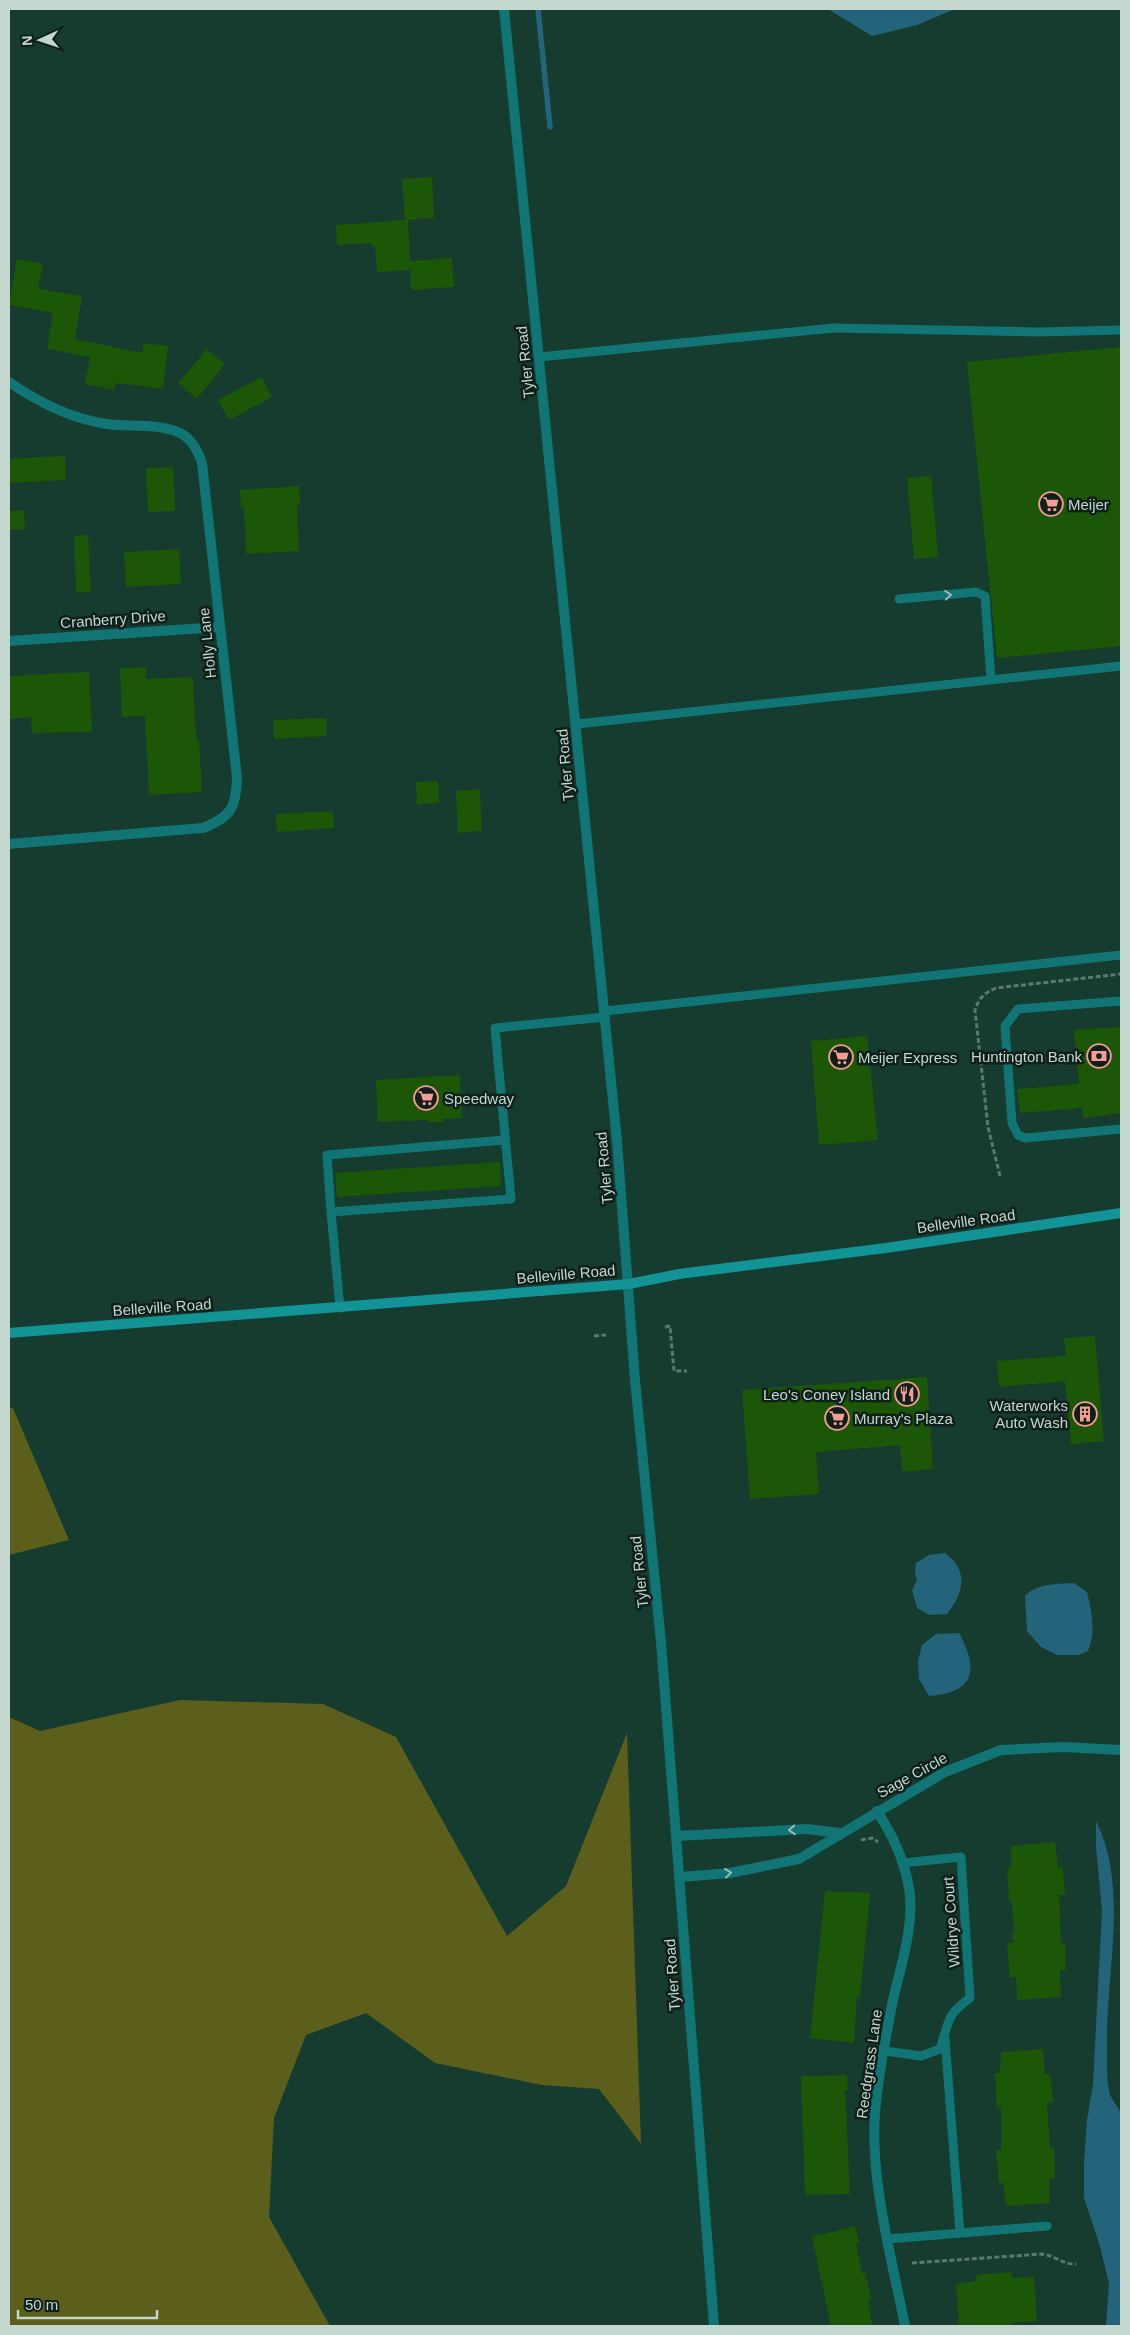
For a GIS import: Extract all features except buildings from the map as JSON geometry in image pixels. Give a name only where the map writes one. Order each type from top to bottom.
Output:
[{"type":"main road","name":"Belleville Road","points":[[9,1333],[628,1284],[679,1274],[886,1248],[1121,1213]]},
{"type":"street","name":"Tyler Road","points":[[504,9],[605,1014],[677,1836],[714,2326]]},
{"type":"street","name":"Holly Lane","points":[[9,382],[52,407],[78,417],[106,424],[170,429],[181,434],[191,442],[198,452],[202,463],[237,778],[236,798],[223,820],[203,828],[9,844]]},
{"type":"street","name":"Cranberry Drive","points":[[9,641],[220,627]]},
{"type":"street","name":"Sage Circle","points":[[680,1877],[730,1873],[799,1859],[945,1772],[1001,1750],[1063,1747],[1121,1750]]},
{"type":"street","name":"Reedgrass Lane","points":[[877,1811],[894,1841],[909,1890],[909,1917],[875,2112],[875,2152],[888,2240],[905,2326]]},
{"type":"street","points":[[677,1836],[807,1829],[840,1833]]},
{"type":"lane","points":[[539,357],[834,328],[1039,332],[1121,330]]},
{"type":"lane","points":[[899,599],[976,592],[985,596],[991,680]]},
{"type":"lane","points":[[577,724],[1121,666]]},
{"type":"lane","points":[[331,1212],[511,1199],[494,1028],[1121,955]]},
{"type":"lane","points":[[1121,1001],[1018,1009],[1005,1026],[1012,1123],[1018,1135],[1024,1138],[1121,1129]]},
{"type":"lane","points":[[340,1308],[327,1155],[505,1140]]},
{"type":"lane","name":"Wildrye Court","points":[[885,2051],[922,2056],[940,2049],[949,2016],[956,2008],[970,1998],[960,1857],[902,1863]]},
{"type":"lane","name":"Wildrye Court","points":[[945,2034],[960,2233]]},
{"type":"lane","points":[[888,2240],[1047,2226]]},
{"type":"path","points":[[665,1327],[670,1326],[674,1371],[686,1370]]},
{"type":"path","points":[[594,1336],[606,1335]]},
{"type":"path","points":[[912,2263],[1047,2254],[1070,2265],[1076,2264]]},
{"type":"shaded area","points":[[9,1408],[13,1408],[69,1540],[9,1555]]},
{"type":"shaded area","points":[[180,1700],[323,1704],[396,1737],[507,1936],[566,1886],[627,1733],[641,2144],[599,2089],[542,2085],[435,2063],[366,2013],[306,2035],[274,2118],[269,2217],[330,2326],[9,2326],[9,1717],[40,1731]]},
{"type":"water","points":[[828,9],[955,9],[917,25],[872,36]]},
{"type":"water","points":[[945,1553],[953,1560],[961,1574],[960,1590],[947,1614],[929,1615],[917,1608],[912,1590],[917,1580],[915,1573],[916,1563],[929,1555]]},
{"type":"water","points":[[1074,1583],[1087,1592],[1092,1622],[1092,1637],[1088,1651],[1078,1655],[1057,1655],[1041,1647],[1027,1631],[1025,1596],[1042,1586]]},
{"type":"water","points":[[959,1633],[969,1658],[969,1677],[956,1690],[929,1696],[919,1679],[918,1661],[922,1645],[936,1634]]},
{"type":"water","points":[[1096,1821],[1106,1846],[1112,1873],[1114,1901],[1107,2063],[1109,2092],[1121,2113],[1121,2326],[1106,2326],[1109,2283],[1099,2243],[1084,2198],[1084,2163],[1087,2120],[1093,2084],[1102,1910],[1096,1847]]},
{"type":"waterway","points":[[538,9],[550,127]]},
{"type":"place","name":"Meijer","points":[[1051,504]]},
{"type":"place","name":"Huntington Bank","points":[[1099,1056]]},
{"type":"place","name":"Meijer Express","points":[[841,1057]]},
{"type":"place","name":"Speedway","points":[[426,1098]]},
{"type":"place","name":"Leo's Coney Island","points":[[907,1394]]},
{"type":"place","name":"Waterworks Auto Wash","points":[[1085,1414]]},
{"type":"place","name":"Murray's Plaza","points":[[837,1418]]}]
